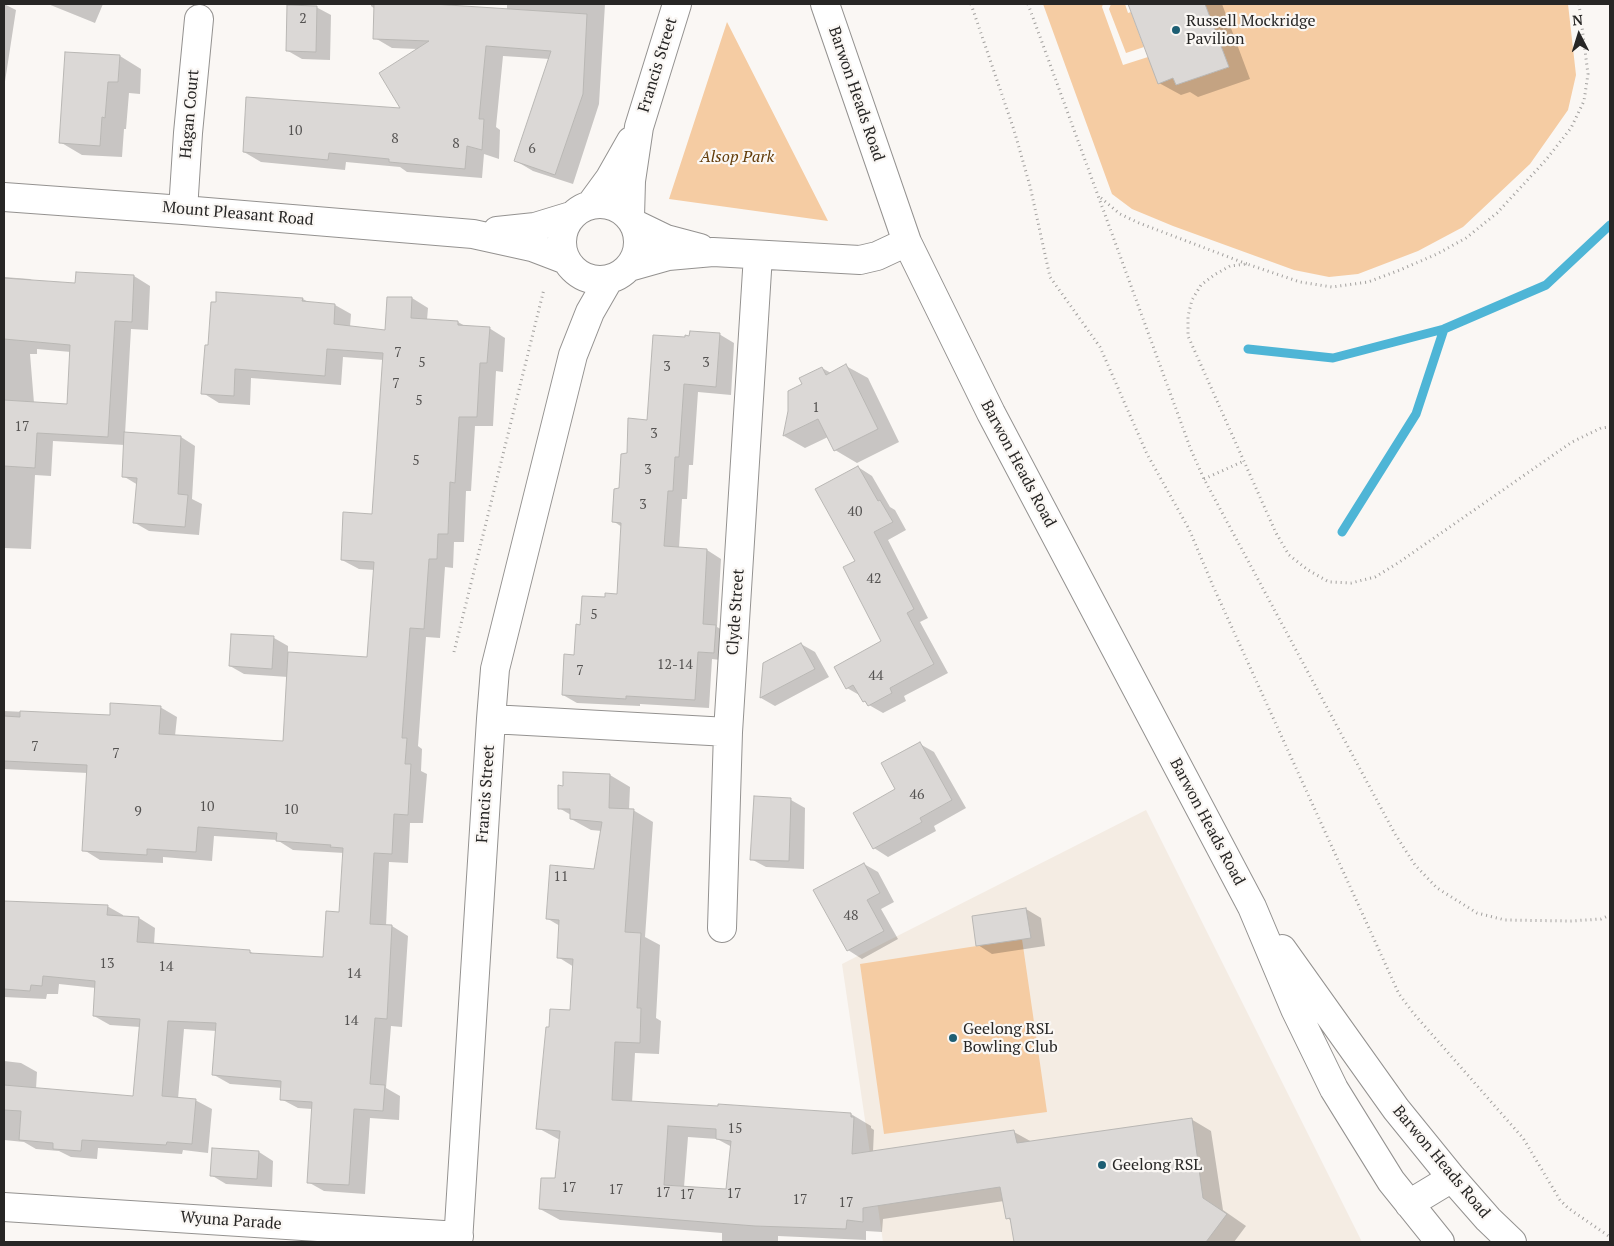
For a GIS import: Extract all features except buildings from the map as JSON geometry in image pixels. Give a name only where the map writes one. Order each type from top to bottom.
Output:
[{"type":"street","name":"Francis Street","points":[[632,220],[631,181],[639,127],[677,4]]},
{"type":"street","name":"Barwon Heads Road","points":[[825,4],[906,242],[991,413],[1252,907],[1295,1009],[1334,1089],[1391,1181],[1440,1242]]},
{"type":"street","name":"Hagan Court","points":[[183,210],[199,19]]},
{"type":"street","name":"Francis Street","points":[[581,210],[610,178],[639,127]]},
{"type":"street","name":"Mount Pleasant Road","points":[[4,197],[473,234],[532,246],[569,264],[582,276],[594,280],[668,256],[714,252],[860,260],[877,256],[906,242]]},
{"type":"street","name":"Mount Pleasant Road","points":[[473,234],[535,227],[604,203],[616,206],[632,220],[666,239],[714,252]]},
{"type":"street","points":[[569,264],[562,249],[562,237],[565,226],[581,210]]},
{"type":"street","points":[[619,273],[635,257],[638,247],[638,234],[632,220]]},
{"type":"street","name":"Clyde Street","points":[[722,928],[728,732],[758,255]]},
{"type":"street","name":"Francis Street","points":[[569,264],[576,308],[573,355]]},
{"type":"street","name":"Francis Street","points":[[459,1239],[495,669],[573,355],[590,312],[619,273]]},
{"type":"street","points":[[491,719],[728,732]]},
{"type":"street","name":"Barwon Heads Road","points":[[1252,907],[1396,1108],[1452,1178],[1488,1219],[1512,1242]]},
{"type":"street","points":[[1409,1204],[1452,1178]]},
{"type":"street","name":"Wyuna Parade","points":[[4,1207],[459,1239]]},
{"type":"path","points":[[972,4],[1014,130],[1030,186],[1050,276],[1100,347],[1146,454],[1189,529],[1213,586],[1399,994],[1414,1014],[1523,1138],[1560,1200],[1568,1208],[1610,1237]]},
{"type":"path","points":[[1028,4],[1191,450],[1204,479],[1396,834],[1415,865],[1437,888],[1478,913],[1505,920],[1571,921],[1601,919],[1610,915]]},
{"type":"path","points":[[1099,197],[1120,214],[1139,223],[1300,282],[1332,287],[1368,282],[1392,273],[1437,254],[1466,238],[1496,212],[1545,161],[1571,128],[1584,101],[1588,74],[1579,4]]},
{"type":"path","points":[[1247,264],[1230,266],[1201,285],[1192,300],[1188,316],[1188,336],[1276,533],[1290,555],[1308,570],[1329,582],[1350,583],[1375,577],[1572,442],[1601,428],[1610,427]]},
{"type":"path","points":[[454,652],[544,289]]},
{"type":"path","points":[[1204,479],[1244,460]]},
{"type":"shaded area","points":[[1146,810],[1362,1242],[883,1242],[842,964]]},
{"type":"green space","points":[[1043,4],[1103,4],[1102,7],[1123,65],[1148,57],[1173,78],[1176,85],[1229,67],[1205,4],[1568,4],[1576,75],[1568,110],[1530,164],[1463,227],[1418,251],[1358,274],[1329,277],[1294,270],[1173,226],[1132,209],[1112,194]]},
{"type":"green space","points":[[1111,4],[1125,4],[1128,13],[1131,12],[1144,47],[1126,53],[1109,9]]},
{"type":"green space","name":"Alsop Park","points":[[727,22],[828,221],[669,199]]},
{"type":"green space","name":"Geelong RSL Bowling Club","points":[[1022,939],[1047,1112],[884,1134],[860,964]]},
{"type":"waterway","points":[[1248,349],[1333,358],[1444,329],[1546,285],[1610,225]]},
{"type":"waterway","points":[[1342,532],[1416,414],[1444,329]]},
{"type":"place","name":"Russell Mockridge Pavilion","points":[[1176,30]]},
{"type":"place","name":"Geelong RSL Bowling Club","points":[[953,1038]]},
{"type":"place","name":"Geelong RSL","points":[[1102,1165]]}]
